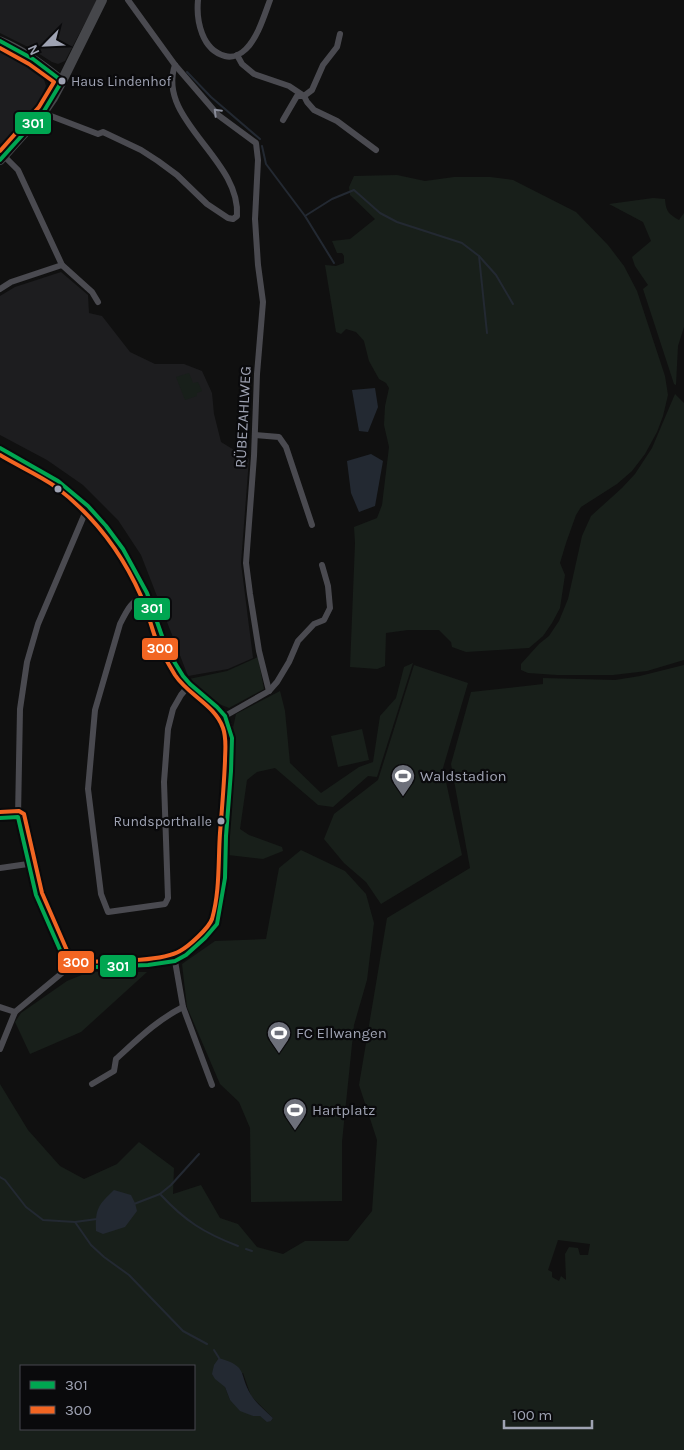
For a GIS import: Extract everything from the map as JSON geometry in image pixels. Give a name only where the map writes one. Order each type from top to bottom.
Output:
[{"type":"main road","points":[[2,158],[44,111],[62,82],[102,0]]},
{"type":"main road","points":[[0,41],[41,64],[62,82]]},
{"type":"street","points":[[44,111],[51,116],[98,134],[103,132],[141,150],[177,175],[207,204],[228,218],[233,219],[237,216],[238,206],[233,189],[223,169],[188,123],[175,97],[171,84],[175,65],[128,0]]},
{"type":"street","points":[[198,0],[199,24],[206,40],[212,49],[219,54],[228,56],[237,56],[251,44],[270,0]]},
{"type":"street","points":[[283,120],[297,96],[304,96],[312,90],[323,66],[337,47],[340,34]]},
{"type":"street","points":[[237,56],[242,64],[254,74],[289,86],[304,96],[314,110],[337,121],[376,150]]},
{"type":"street","name":"RÜBEZAHLWEG","points":[[175,65],[218,115],[256,143],[258,160],[255,218],[263,302],[246,563],[259,651],[269,691]]},
{"type":"street","points":[[2,158],[18,170],[62,265],[92,292],[98,302]]},
{"type":"street","points":[[0,289],[11,282],[62,265]]},
{"type":"street","points":[[255,434],[279,437],[286,447],[312,525]]},
{"type":"street","points":[[0,448],[58,481],[88,506],[106,526],[123,549],[147,593],[175,663],[190,684],[225,716],[232,738],[225,878],[217,924],[206,938],[176,962],[68,968],[15,1012],[0,1049]]},
{"type":"street","points":[[68,968],[36,895],[18,817],[20,709],[27,662],[38,624],[88,506]]},
{"type":"street","points":[[225,716],[269,691],[289,662],[298,641],[314,624],[324,620],[330,608],[328,586],[322,565]]},
{"type":"street","points":[[147,593],[135,600],[120,624],[95,710],[88,789],[101,894],[108,912],[165,904],[168,898],[164,782],[168,730],[173,709],[180,694],[190,684]]},
{"type":"street","points":[[0,818],[18,817]]},
{"type":"street","points":[[0,868],[28,864]]},
{"type":"street","points":[[176,962],[182,1007],[212,1085]]},
{"type":"street","points":[[0,1007],[15,1012]]},
{"type":"street","points":[[92,1084],[114,1071],[116,1059],[157,1023],[182,1007]]},
{"type":"shaded area","points":[[0,0],[97,0],[65,61],[58,64],[0,33]]},
{"type":"shaded area","points":[[0,47],[20,57],[34,67],[43,76],[46,86],[39,102],[9,138],[0,144]]},
{"type":"shaded area","points":[[397,175],[425,181],[454,177],[490,177],[513,180],[576,212],[608,245],[624,266],[637,291],[665,376],[668,395],[657,432],[645,454],[632,471],[617,484],[581,507],[576,515],[560,563],[565,575],[560,608],[543,636],[529,648],[466,652],[452,647],[451,642],[439,630],[408,630],[386,633],[385,666],[377,669],[350,667],[354,527],[377,518],[382,505],[389,447],[384,425],[385,406],[389,388],[386,383],[379,379],[369,361],[364,341],[356,332],[346,329],[341,334],[336,332],[325,265],[336,266],[344,263],[344,256],[342,253],[337,253],[332,241],[350,239],[375,219],[350,195],[349,187],[354,176]]},
{"type":"shaded area","points":[[653,198],[665,199],[669,212],[679,220],[684,213],[684,327],[678,346],[676,385],[674,384],[643,289],[648,285],[635,266],[632,257],[651,241],[643,222],[609,204]]},
{"type":"shaded area","points":[[61,272],[88,295],[89,313],[102,316],[130,352],[155,364],[184,364],[202,371],[212,393],[214,414],[221,442],[249,459],[241,563],[253,658],[228,669],[188,676],[141,555],[118,520],[83,485],[47,460],[0,435],[0,296],[15,287]]},
{"type":"shaded area","points":[[189,373],[193,383],[198,382],[202,391],[197,393],[197,396],[185,400],[176,377]]},
{"type":"shaded area","points":[[375,388],[378,407],[368,432],[359,431],[352,390]]},
{"type":"shaded area","points":[[675,394],[684,403],[684,660],[647,671],[613,675],[557,675],[528,673],[521,670],[521,664],[549,636],[559,621],[568,599],[582,536],[591,516],[635,474],[652,448]]},
{"type":"shaded area","points":[[371,454],[383,461],[375,506],[359,512],[351,493],[347,461]]},
{"type":"shaded area","points":[[258,657],[264,689],[229,708],[219,704],[189,679],[227,671]]},
{"type":"shaded area","points":[[413,663],[377,777],[368,776],[333,807],[318,805],[275,768],[257,772],[247,780],[240,829],[249,835],[282,847],[283,851],[263,859],[228,855],[234,760],[233,728],[236,714],[280,691],[285,711],[290,763],[321,793],[359,767],[373,762],[380,716],[396,698],[404,667]]},
{"type":"shaded area","name":"Waldstadion","points":[[414,665],[468,683],[443,768],[462,855],[381,904],[366,882],[344,863],[324,839],[334,814],[378,780]]},
{"type":"shaded area","points":[[684,665],[684,1450],[0,1450],[0,1084],[28,1130],[60,1166],[84,1179],[117,1164],[139,1142],[174,1168],[173,1194],[201,1185],[220,1218],[238,1224],[257,1247],[283,1254],[305,1241],[348,1241],[372,1211],[377,1140],[359,1085],[387,918],[470,868],[451,764],[471,692],[543,684],[543,678],[615,680]],"holes":[[[558,1240],[590,1244],[588,1255],[580,1255],[578,1248],[569,1247],[565,1254],[566,1280],[561,1276],[559,1281],[552,1277],[552,1272],[548,1270]],[[243,1373],[251,1396],[273,1418],[271,1421],[260,1416],[253,1416],[230,1400],[225,1387]]]},
{"type":"shaded area","points":[[362,729],[369,760],[338,767],[331,736]]},
{"type":"shaded area","name":"FC Ellwangen","points":[[301,850],[345,871],[366,894],[374,923],[367,980],[354,1025],[342,1142],[342,1201],[251,1202],[250,1128],[239,1102],[220,1084],[187,1007],[182,964],[215,941],[266,939],[279,868]]},
{"type":"shaded area","points":[[89,972],[147,972],[81,1032],[30,1054],[15,1022],[21,1013],[67,981]]},
{"type":"shaded area","points":[[114,1190],[131,1195],[137,1211],[125,1227],[103,1234],[96,1231],[97,1212],[104,1200]]},
{"type":"shaded area","points":[[219,1358],[235,1364],[239,1368],[251,1395],[273,1418],[271,1421],[267,1422],[260,1416],[253,1416],[240,1411],[230,1400],[225,1387],[212,1374],[214,1365]]},
{"type":"waterway","points":[[187,72],[211,97],[260,139]]},
{"type":"waterway","points":[[262,146],[266,164],[305,216],[334,263]]},
{"type":"waterway","points":[[305,216],[332,199],[354,190],[380,213],[397,222],[462,243],[479,256],[496,275],[513,304]]},
{"type":"waterway","points":[[479,256],[487,333]]},
{"type":"waterway","points":[[134,1204],[160,1194],[171,1185],[199,1154]]},
{"type":"waterway","points":[[0,1177],[5,1180],[26,1207],[43,1220],[75,1222],[91,1245],[129,1275],[183,1331],[207,1344]]},
{"type":"waterway","points":[[160,1194],[187,1219],[215,1236],[238,1246]]},
{"type":"waterway","points":[[75,1222],[97,1219]]},
{"type":"waterway","points":[[246,1249],[252,1251]]},
{"type":"waterway","points":[[214,1350],[219,1358]]},
{"type":"transit line","name":"301","points":[[0,41],[33,59],[62,81],[44,111],[0,160]]},
{"type":"transit line","name":"300","points":[[0,48],[29,64],[54,82],[39,107],[0,151]]},
{"type":"transit line","name":"301","points":[[0,448],[58,481],[88,506],[106,526],[123,549],[147,593],[163,639],[183,676],[225,716],[232,738],[231,771],[225,878],[217,924],[186,955],[175,961],[148,965],[68,968],[36,895],[18,817],[0,818]]},
{"type":"transit line","name":"300","points":[[0,455],[56,487],[94,522],[116,550],[133,580],[157,642],[175,675],[180,682],[208,706],[223,728],[225,736],[224,788],[215,908],[210,923],[188,945],[171,955],[144,959],[72,962],[42,893],[24,814],[19,811],[0,812]]},
{"type":"place","name":"Haus Lindenhof","points":[[62,81]]},
{"type":"place","name":"Waldstadion","points":[[403,797]]},
{"type":"place","name":"Rundsporthalle","points":[[221,821]]},
{"type":"place","name":"FC Ellwangen","points":[[279,1054]]},
{"type":"place","name":"Hartplatz","points":[[295,1131]]}]
